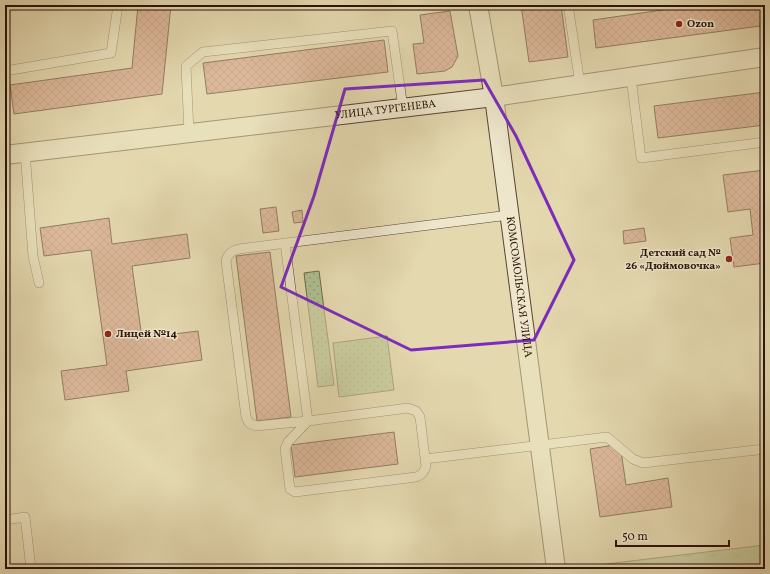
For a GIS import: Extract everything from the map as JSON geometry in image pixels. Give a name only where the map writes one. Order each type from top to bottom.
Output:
[{"type":"street","name":"КОМСОМОЛЬСКАЯ УЛИЦА","points":[[478,5],[494,97],[556,569]]},
{"type":"street","name":"УЛИЦА ТУРГЕНЕВА","points":[[5,154],[494,97],[765,57]]},
{"type":"lane","points":[[5,71],[111,53],[118,5]]},
{"type":"lane","points":[[568,5],[580,84]]},
{"type":"lane","points":[[189,133],[186,66],[203,52],[392,31],[403,108]]},
{"type":"lane","points":[[630,77],[641,158],[765,142]]},
{"type":"lane","points":[[25,152],[33,256],[39,283]]},
{"type":"lane","points":[[308,421],[288,442],[285,449],[289,486],[291,490],[295,492],[418,476],[424,471],[426,466],[420,417],[412,408],[262,426],[256,426],[249,423],[246,417],[226,261],[227,257],[233,251],[239,249],[509,215]]},
{"type":"lane","points":[[285,244],[308,421]]},
{"type":"lane","points":[[425,459],[540,444],[607,438],[633,459],[643,463],[765,448]]},
{"type":"lane","points":[[5,520],[25,517],[31,569]]},
{"type":"highlighted area","points":[[484,80],[516,136],[574,260],[534,340],[411,350],[281,287],[314,196],[345,89]]},
{"type":"green space","points":[[319,271],[334,385],[318,387],[304,273]]},
{"type":"green space","points":[[387,336],[394,390],[339,397],[333,343]]},
{"type":"green space","points":[[765,545],[765,569],[572,569],[572,568]]},
{"type":"building","points":[[138,5],[171,5],[162,94],[14,114],[10,85],[132,68]]},
{"type":"building","points":[[521,5],[561,5],[568,57],[529,62]]},
{"type":"building","points":[[697,5],[765,5],[765,40],[763,41],[760,26],[596,48],[593,20]]},
{"type":"building","points":[[450,11],[458,56],[452,67],[445,71],[417,74],[413,44],[424,43],[420,15]]},
{"type":"building","points":[[384,40],[388,72],[207,94],[203,63]]},
{"type":"building","points":[[765,92],[765,125],[658,138],[654,106]]},
{"type":"building","points":[[765,170],[765,263],[734,267],[730,238],[753,235],[750,209],[728,212],[723,175]]},
{"type":"building","points":[[276,207],[279,231],[263,233],[260,209]]},
{"type":"building","points":[[302,210],[303,222],[294,223],[292,212]]},
{"type":"building","points":[[109,218],[112,244],[187,234],[190,258],[132,266],[142,338],[198,331],[202,360],[126,371],[129,391],[65,400],[61,371],[107,365],[91,250],[44,256],[40,228]]},
{"type":"building","points":[[644,228],[646,241],[624,244],[623,231]]},
{"type":"building","points":[[270,252],[291,417],[257,421],[236,256]]},
{"type":"building","points":[[394,432],[398,464],[295,477],[291,445]]},
{"type":"building","points":[[620,444],[626,485],[668,478],[672,507],[600,517],[590,449]]},
{"type":"place","name":"Ozon","points":[[679,24]]},
{"type":"place","name":"Детский сад № 26 «Дюймовочка»","points":[[729,259]]},
{"type":"place","name":"Лицей №14","points":[[108,334]]}]
